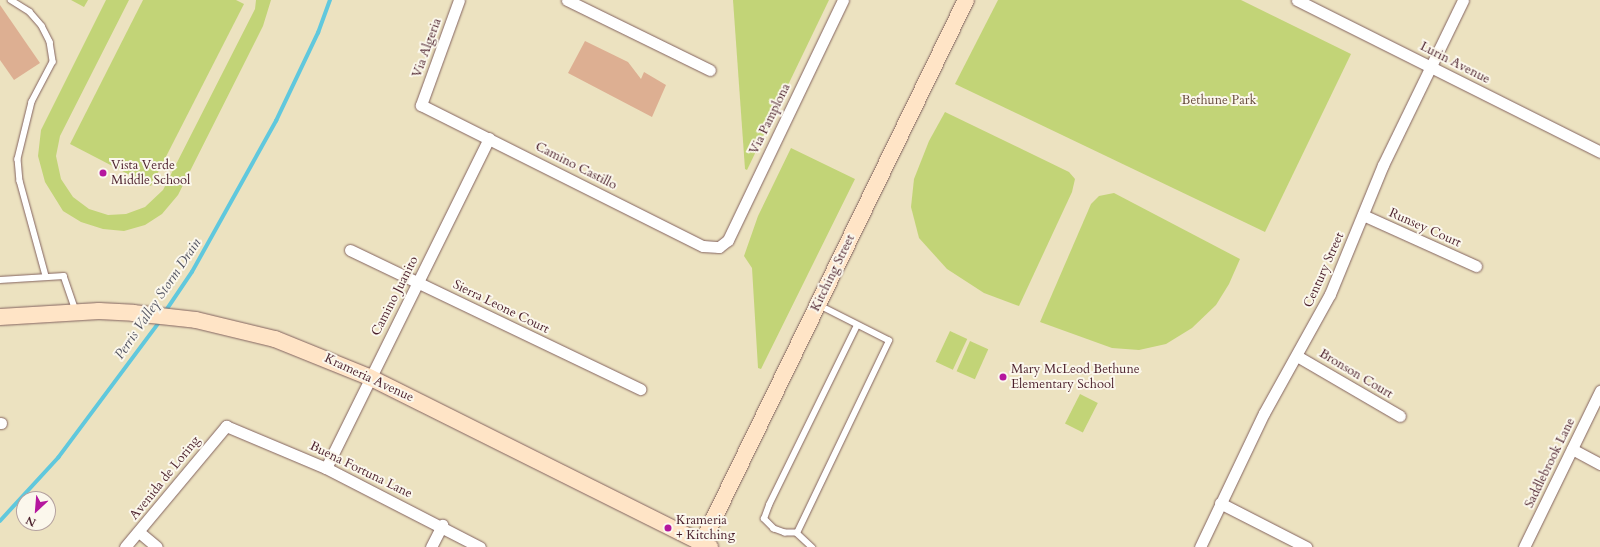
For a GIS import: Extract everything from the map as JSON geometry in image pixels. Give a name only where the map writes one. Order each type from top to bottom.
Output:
[{"type":"street","name":"Via Algeria","points":[[421,105],[459,0]]},
{"type":"street","points":[[567,0],[710,70]]},
{"type":"street","name":"Via Pamplona","points":[[718,247],[728,240],[843,0]]},
{"type":"street","name":"Kitching Street","points":[[704,546],[818,305],[966,0]]},
{"type":"street","name":"Lurin Avenue","points":[[1297,0],[1600,152]]},
{"type":"street","name":"Century Street","points":[[1200,547],[1264,413],[1297,356],[1330,294],[1383,165],[1463,0]]},
{"type":"street","name":"Camino Castillo","points":[[421,105],[702,246],[718,247]]},
{"type":"street","name":"Camino Juanito","points":[[326,468],[489,138]]},
{"type":"street","name":"Runsey Court","points":[[1363,215],[1476,266]]},
{"type":"street","name":"Sierra Leone Court","points":[[350,250],[640,389]]},
{"type":"street","name":"Krameria Avenue","points":[[0,317],[76,311],[133,313],[196,320],[275,339],[370,377],[704,546]]},
{"type":"street","name":"Bronson Court","points":[[1297,356],[1400,416]]},
{"type":"street","name":"Saddlebrook Lane","points":[[1524,547],[1600,390]]},
{"type":"street","name":"Buena Fortuna Lane","points":[[226,426],[326,468],[442,525],[480,547]]},
{"type":"street","name":"Avenida de Loring","points":[[125,547],[226,426]]},
{"type":"street","points":[[1572,449],[1600,464]]},
{"type":"street","points":[[1220,503],[1306,547]]},
{"type":"street","points":[[431,547],[442,525]]},
{"type":"street","points":[[139,532],[157,547]]},
{"type":"lane","points":[[11,0],[30,12],[42,26],[50,42],[53,62],[32,102],[18,159],[20,181],[46,276]]},
{"type":"lane","points":[[0,280],[64,276],[76,311]]},
{"type":"lane","points":[[797,533],[889,341],[818,305]]},
{"type":"lane","points":[[812,547],[797,533],[785,533],[774,529],[764,519],[769,505],[857,325]]},
{"type":"green space","points":[[71,0],[88,0],[84,7]]},
{"type":"green space","points":[[106,0],[129,0],[60,136],[56,156],[61,179],[73,197],[89,209],[108,215],[126,214],[145,207],[163,190],[255,9],[256,0],[271,0],[263,26],[178,195],[162,214],[145,225],[124,231],[103,229],[81,222],[63,211],[45,182],[38,156],[41,130]]},
{"type":"green space","points":[[143,0],[236,0],[244,4],[151,186],[70,144]]},
{"type":"green space","points":[[733,0],[829,0],[747,170],[745,169]]},
{"type":"green space","name":"Bethune Park","points":[[998,0],[1241,0],[1351,54],[1265,232],[955,84]]},
{"type":"green space","points":[[945,112],[1069,172],[1075,179],[1072,192],[1019,306],[984,293],[947,269],[919,238],[911,207],[914,179],[929,141]]},
{"type":"green space","points":[[791,148],[855,179],[761,369],[758,368],[752,268],[744,256],[758,216]]},
{"type":"green space","points":[[1114,193],[1240,259],[1229,284],[1216,305],[1192,328],[1166,344],[1139,350],[1112,348],[1040,322],[1091,204],[1099,196]]},
{"type":"green space","points":[[950,331],[967,339],[953,370],[936,362]]},
{"type":"green space","points":[[970,341],[988,349],[975,379],[957,371]]},
{"type":"green space","points":[[1080,394],[1098,403],[1083,432],[1065,423]]},
{"type":"building","points":[[0,5],[40,63],[14,80],[0,60]]},
{"type":"building","points":[[585,41],[628,62],[641,79],[644,72],[666,85],[652,117],[568,73]]},
{"type":"waterway","name":"Perris Valley Storm Drain","points":[[165,312],[192,272],[276,121],[318,33],[330,0]]},
{"type":"waterway","name":"Perris Valley Storm Drain","points":[[0,521],[58,458],[160,321]]},
{"type":"place","name":"Vista Verde Middle School","points":[[103,173]]},
{"type":"place","name":"Mary McLeod Bethune Elementary School","points":[[1003,377]]},
{"type":"place","name":"Krameria + Kitching","points":[[668,528]]}]
